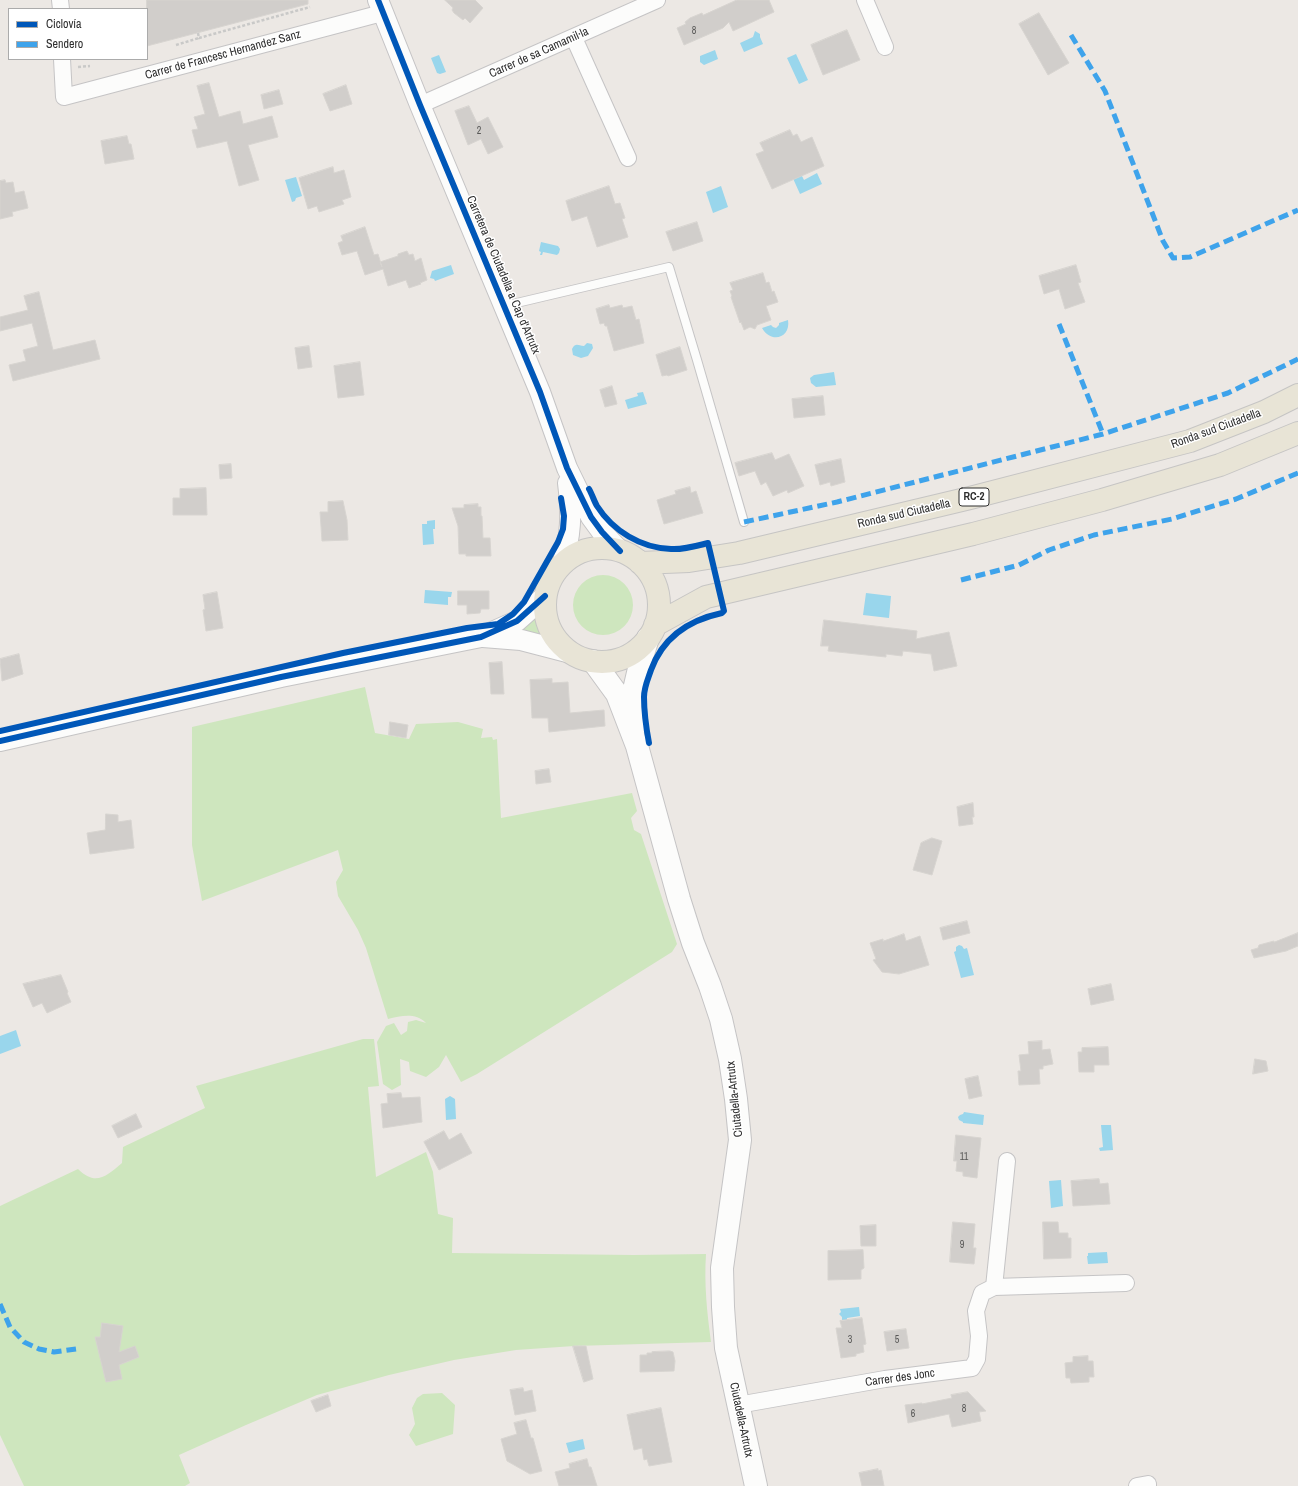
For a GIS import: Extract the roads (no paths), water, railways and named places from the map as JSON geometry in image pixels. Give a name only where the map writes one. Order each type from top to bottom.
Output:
[{"type":"main road","name":"Ronda sud Ciutadella","points":[[640,563],[689,561],[739,553],[977,496],[1190,441],[1264,412],[1298,395]]},
{"type":"main road","points":[[652,631],[659,608],[657,592],[651,576],[640,563],[626,554],[610,549],[593,549],[576,554],[562,565],[551,579],[546,596],[545,612],[550,628],[559,642],[571,653],[582,658],[593,661],[609,661],[624,657],[638,649],[652,631],[706,597],[973,534],[1102,500],[1220,465],[1298,433]]},
{"type":"main road","name":"Ciutadella-Artrutx","points":[[637,746],[634,690],[641,660],[652,631]]},
{"type":"main road","name":"Ciutadella-Artrutx","points":[[593,661],[617,694],[637,746],[679,899],[693,943],[719,1012],[730,1059],[740,1140],[722,1268],[723,1307],[726,1348],[756,1486]]},
{"type":"street","name":"Carrer de sa Camamil·la","points":[[420,105],[657,0]]},
{"type":"street","points":[[865,0],[885,47]]},
{"type":"street","name":"Carrer de Francesc Hernandez Sanz","points":[[62,60],[64,97],[380,7]]},
{"type":"street","name":"Carretera de Ciutadella a Cap d'Artrutx","points":[[380,7],[540,392],[567,468],[591,516],[602,532],[620,552]]},
{"type":"street","points":[[574,38],[628,158]]},
{"type":"street","name":"Carretera de Ciutadella a Cap d'Artrutx","points":[[562,565],[570,536],[571,520],[567,468]]},
{"type":"street","points":[[0,741],[281,677],[481,636],[516,621],[546,596]]},
{"type":"street","points":[[481,636],[521,640],[571,653]]},
{"type":"street","points":[[1006,1161],[994,1287],[1126,1283]]},
{"type":"street","name":"Carrer des Jonc","points":[[738,1405],[885,1379],[972,1368],[977,1359],[979,1336],[976,1311],[982,1293],[994,1287]]},
{"type":"lane","points":[[504,306],[669,267],[744,522]]},
{"type":"water","points":[[755,31],[760,34],[763,44],[744,52],[740,43],[753,37]]},
{"type":"water","points":[[715,50],[718,59],[704,65],[700,62],[700,56]]},
{"type":"water","points":[[796,54],[808,80],[799,84],[787,58]]},
{"type":"water","points":[[439,55],[446,72],[440,74],[437,73],[431,58]]},
{"type":"water","points":[[799,170],[804,180],[817,173],[822,184],[800,194],[791,174]]},
{"type":"water","points":[[296,177],[302,196],[296,198],[295,201],[292,202],[285,180]]},
{"type":"water","points":[[721,186],[728,207],[713,213],[706,192]]},
{"type":"water","points":[[541,242],[558,246],[560,249],[559,253],[557,255],[543,252],[542,255],[540,255],[541,252],[539,251]]},
{"type":"water","points":[[451,265],[454,274],[435,281],[434,279],[430,278],[432,271]]},
{"type":"water","points":[[788,320],[786,331],[780,337],[770,336],[762,328],[771,325],[776,328],[779,323]]},
{"type":"water","points":[[587,343],[592,344],[593,348],[588,356],[581,358],[573,355],[572,349],[575,346],[584,346]]},
{"type":"water","points":[[834,372],[836,385],[816,387],[811,383],[810,378],[814,375]]},
{"type":"water","points":[[643,392],[647,404],[628,409],[625,400],[638,396],[637,393]]},
{"type":"water","points":[[435,520],[435,529],[433,529],[434,544],[423,545],[422,524],[427,524],[427,521]]},
{"type":"water","points":[[425,590],[452,592],[451,597],[448,597],[448,605],[424,603]]},
{"type":"water","points":[[866,593],[891,596],[889,618],[863,615]]},
{"type":"water","points":[[959,945],[964,949],[967,948],[974,975],[961,978],[954,952],[956,951],[956,947]]},
{"type":"water","points":[[16,1030],[21,1046],[0,1054],[0,1036]]},
{"type":"water","points":[[450,1096],[455,1099],[456,1119],[446,1120],[445,1099]]},
{"type":"water","points":[[964,1112],[984,1115],[983,1125],[963,1123],[958,1117]]},
{"type":"water","points":[[1101,1125],[1111,1125],[1113,1150],[1100,1151],[1099,1148],[1103,1147]]},
{"type":"water","points":[[1061,1180],[1063,1206],[1051,1208],[1049,1181]]},
{"type":"water","points":[[1107,1252],[1108,1263],[1088,1264],[1088,1253]]},
{"type":"water","points":[[859,1307],[860,1316],[842,1320],[842,1317],[839,1314],[841,1312],[840,1309]]},
{"type":"water","points":[[583,1439],[585,1449],[569,1453],[566,1443]]}]
